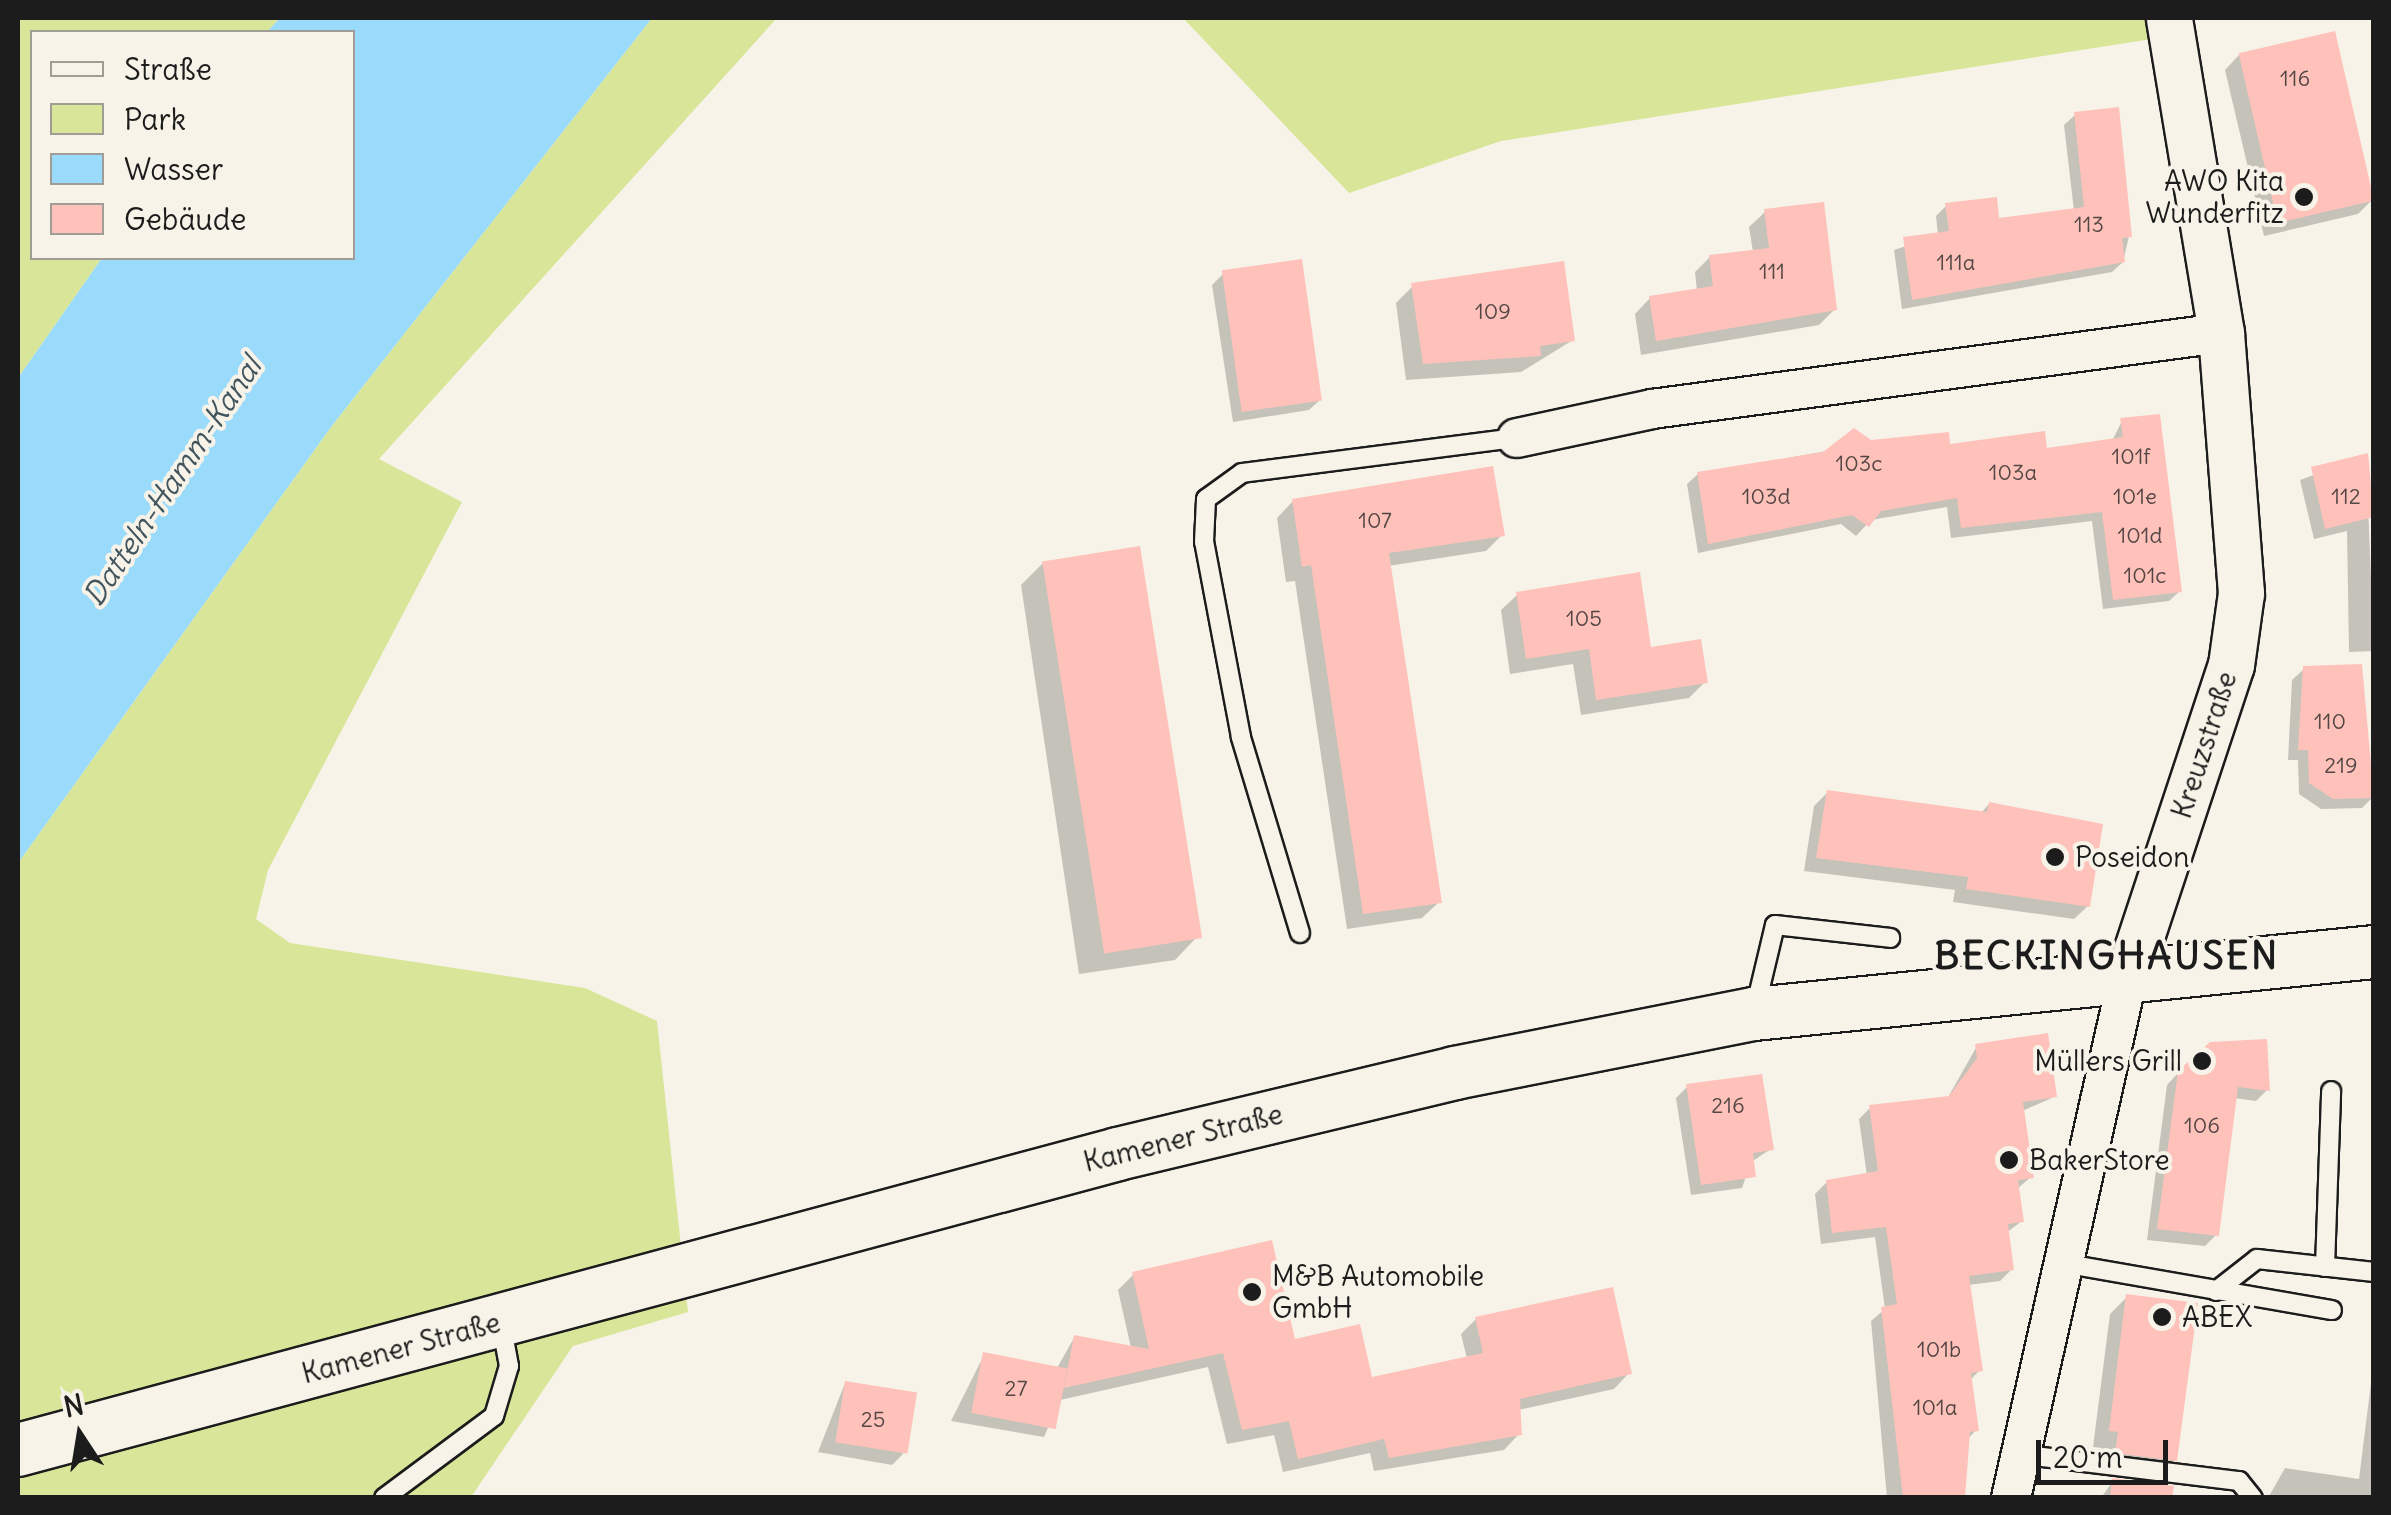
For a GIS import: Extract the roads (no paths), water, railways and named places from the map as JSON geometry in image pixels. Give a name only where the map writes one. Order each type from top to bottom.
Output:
[{"type":"main road","name":"Kamener Straße","points":[[18,1450],[1348,1096],[1754,1014],[2374,952]]},
{"type":"street","name":"Kreuzstraße","points":[[2011,1498],[2057,1262],[2128,976],[2232,665],[2241,593],[2221,333],[2169,18]]},
{"type":"street","points":[[1517,438],[1652,409],[2221,333]]},
{"type":"lane","points":[[1300,934],[1240,737],[1204,542],[1206,499],[1242,473],[1517,438]]},
{"type":"lane","points":[[1754,1014],[1775,925],[1890,938]]},
{"type":"lane","points":[[2325,1267],[2331,1091]]},
{"type":"lane","points":[[2216,1290],[2257,1260],[2374,1272]]},
{"type":"lane","points":[[2057,1262],[2332,1310]]},
{"type":"lane","points":[[384,1498],[494,1416],[509,1366],[500,1322]]},
{"type":"lane","points":[[2018,1454],[2239,1480],[2253,1498]]},
{"type":"water","name":"Datteln-Hamm-Kanal","points":[[280,18],[652,18],[331,427],[18,863],[18,378],[101,260],[355,260],[355,30],[269,30]]},
{"type":"place","name":"AWO Kita Wunderfitz","points":[[2304,197]]},
{"type":"place","name":"Poseidon","points":[[2055,857]]},
{"type":"place","name":"Müllers Grill","points":[[2202,1061]]},
{"type":"place","name":"BakerStore","points":[[2009,1160]]},
{"type":"place","name":"M&B Automobile GmbH","points":[[1252,1292]]},
{"type":"place","name":"ABEX","points":[[2162,1317]]},
{"type":"district","name":"BECKINGHAUSEN","points":[[2107,956]]}]
